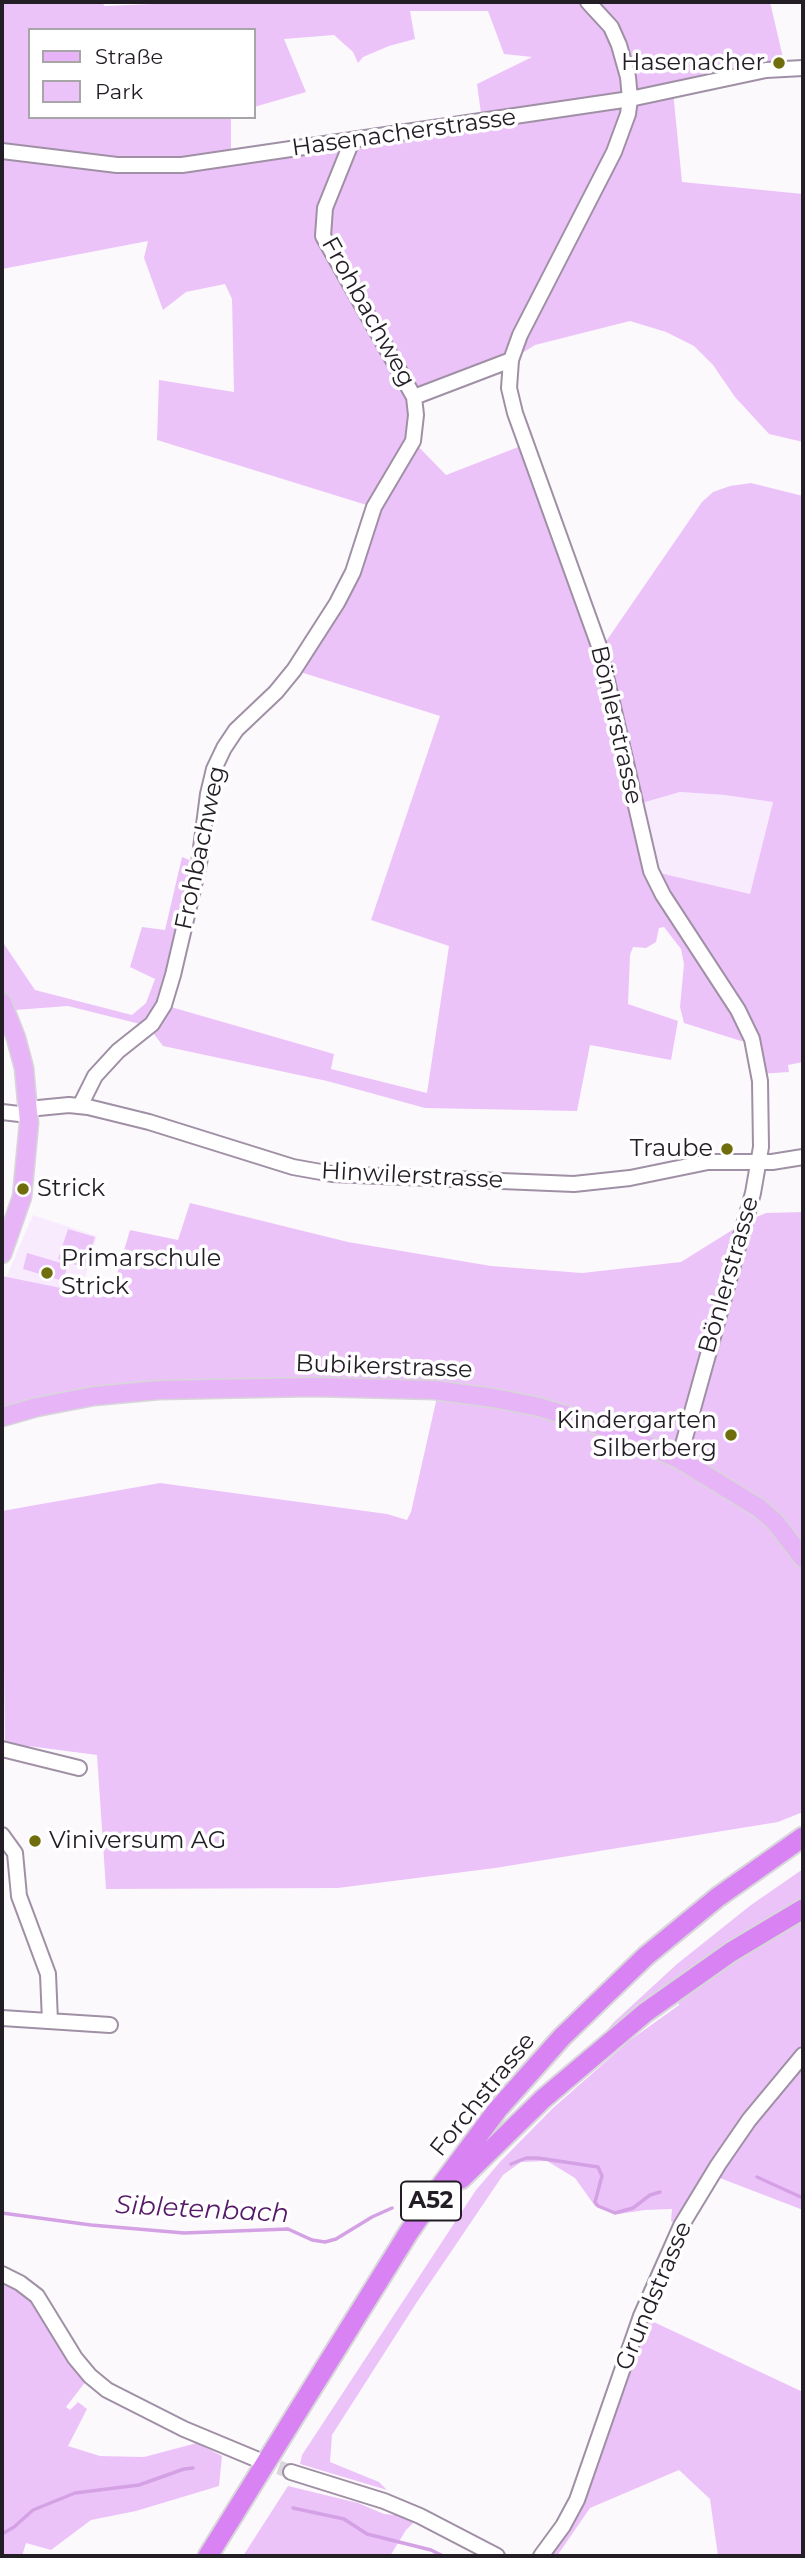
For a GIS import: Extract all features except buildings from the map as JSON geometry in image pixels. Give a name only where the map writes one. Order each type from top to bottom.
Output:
[{"type":"highway","name":"Forchstrasse","points":[[223,2556],[400,2269],[461,2179],[528,2094],[611,2005],[802,1841]]},
{"type":"highway","name":"Forchstrasse","points":[[208,2556],[409,2232],[498,2109],[562,2037],[646,1956],[710,1903],[802,1841]]},
{"type":"highway","points":[[461,2179],[543,2099],[627,2027],[713,1964],[803,1909]]},
{"type":"main road","points":[[2,1002],[20,1052],[27,1087],[28,1112],[22,1197],[2,1254]]},
{"type":"main road","name":"Bubikerstrasse","points":[[2,1417],[94,1396],[159,1390],[313,1387],[434,1390],[494,1398],[539,1407],[605,1427],[679,1460],[759,1508],[775,1522],[803,1558]]},
{"type":"street","name":"Bönlerstrasse","points":[[588,2],[611,27],[619,45],[628,77],[630,99],[625,124],[614,152],[520,335],[510,360],[509,388],[515,413],[599,646],[651,870],[663,895],[727,992],[752,1039],[760,1081],[759,1162],[732,1271],[679,1460]]},
{"type":"street","name":"Hasenacherstrasse","points":[[2,150],[117,165],[182,165],[630,99],[766,71],[803,68]]},
{"type":"street","name":"Frohbachweg","points":[[80,1105],[100,1070],[152,1024],[162,1009],[173,975],[198,864],[214,769],[236,730],[276,692],[294,670],[337,603],[353,572],[374,507],[413,441],[416,415],[414,397],[323,236],[325,208],[352,141]]},
{"type":"street","points":[[414,397],[510,360]]},
{"type":"street","name":"Hinwilerstrasse","points":[[2,1112],[28,1112],[80,1105],[149,1122],[293,1167],[332,1174],[574,1184],[630,1178],[708,1162],[759,1162],[803,1157]]},
{"type":"street","points":[[2,1749],[79,1768]]},
{"type":"street","points":[[2,1835],[15,1853],[19,1896],[48,1974],[50,2021]]},
{"type":"street","points":[[2,2018],[110,2025]]},
{"type":"street","name":"Grundstrasse","points":[[541,2556],[577,2500],[641,2316],[681,2226],[749,2120],[803,2055]]},
{"type":"street","points":[[2,2274],[27,2287],[37,2296],[75,2358],[90,2376],[107,2390],[184,2429],[256,2459]]},
{"type":"street","points":[[291,2472],[396,2506],[496,2556]]},
{"type":"shaded area","points":[[680,792],[773,802],[750,895],[651,871],[635,805]]},
{"type":"shaded area","name":"Primarschule Strick","points":[[33,1215],[97,1236],[81,1292],[62,1288],[2,1287]]},
{"type":"green space","points":[[2,2],[103,2],[104,6],[201,2],[770,2],[784,62],[673,91],[682,182],[803,194],[803,442],[769,434],[735,397],[713,365],[694,346],[666,332],[630,321],[535,345],[511,360],[414,397],[413,441],[446,475],[526,444],[599,646],[607,640],[702,502],[713,492],[751,483],[803,496],[803,1062],[788,1065],[789,1072],[759,1074],[752,1039],[741,1041],[684,1023],[680,1007],[684,964],[681,949],[664,927],[659,928],[656,942],[646,948],[633,947],[630,955],[628,1004],[678,1021],[671,1060],[590,1045],[577,1111],[425,1108],[327,1081],[163,1046],[148,1026],[68,1006],[2,1011],[2,941],[35,990],[132,1015],[146,1003],[155,979],[130,967],[142,927],[165,930],[182,857],[199,864],[164,1005],[334,1054],[331,1069],[427,1093],[449,946],[371,920],[440,716],[294,670],[337,603],[373,507],[157,440],[159,380],[234,392],[232,299],[225,284],[186,292],[163,310],[144,258],[148,241],[2,269]],"holes":[[[680,792],[773,802],[750,894],[651,871],[635,805]]]},
{"type":"green space","points":[[190,1203],[348,1242],[491,1266],[582,1273],[681,1262],[745,1222],[766,1213],[803,1212],[803,1812],[778,1822],[495,1868],[338,1888],[106,1889],[97,1755],[5,1743],[2,1511],[160,1483],[387,1514],[407,1520],[437,1397],[223,1388],[2,1417],[2,1276],[110,1298],[130,1230],[178,1240]]},
{"type":"green space","points":[[68,1229],[95,1237],[85,1268],[58,1259]]},
{"type":"green space","points":[[27,1253],[68,1265],[63,1281],[23,1269]]},
{"type":"green space","points":[[803,1869],[803,1901],[592,2048],[614,2022],[677,1964],[751,1905]]},
{"type":"green space","points":[[803,1914],[803,2210],[712,2175],[681,2226],[671,2221],[672,2209],[619,2214],[595,2206],[575,2178],[547,2161],[521,2162],[503,2175],[332,2435],[330,2462],[379,2482],[387,2490],[300,2464],[302,2455],[476,2190],[500,2162],[552,2109],[629,2041],[679,2005],[678,1988]]},
{"type":"green space","points":[[2,2274],[16,2280],[90,2376],[66,2407],[70,2410],[78,2402],[87,2409],[68,2446],[100,2456],[144,2457],[197,2443],[222,2456],[219,2486],[136,2511],[91,2520],[51,2550],[26,2543],[22,2556],[2,2556]]},
{"type":"green space","points":[[641,2316],[803,2392],[803,2556],[718,2556],[710,2499],[679,2470],[590,2508],[557,2556],[544,2556],[555,2537]]},
{"type":"green space","points":[[288,2486],[358,2503],[384,2514],[416,2520],[406,2530],[390,2556],[243,2556]]},
{"type":"waterway","name":"Sibletenbach","points":[[511,2164],[526,2158],[538,2158],[598,2167],[602,2176],[595,2202],[615,2213],[633,2208],[650,2195],[660,2192]]},
{"type":"waterway","name":"Sibletenbach","points":[[757,2177],[803,2198]]},
{"type":"waterway","name":"Sibletenbach","points":[[2,2213],[91,2225],[184,2233],[288,2229],[312,2240],[325,2242],[336,2239],[392,2208]]},
{"type":"waterway","points":[[2,2534],[33,2510],[75,2493],[139,2485],[193,2468]]},
{"type":"waterway","points":[[293,2508],[344,2519],[367,2534],[431,2550],[443,2556]]},
{"type":"tunnel","points":[[259,2460],[291,2472]]},
{"type":"place","name":"Hasenacher","points":[[779,63]]},
{"type":"place","name":"Traube","points":[[727,1149]]},
{"type":"place","name":"Strick","points":[[23,1189]]},
{"type":"place","name":"Primarschule Strick","points":[[47,1273]]},
{"type":"place","name":"Kindergarten Silberberg","points":[[731,1435]]},
{"type":"place","name":"Viniversum AG","points":[[35,1841]]}]
